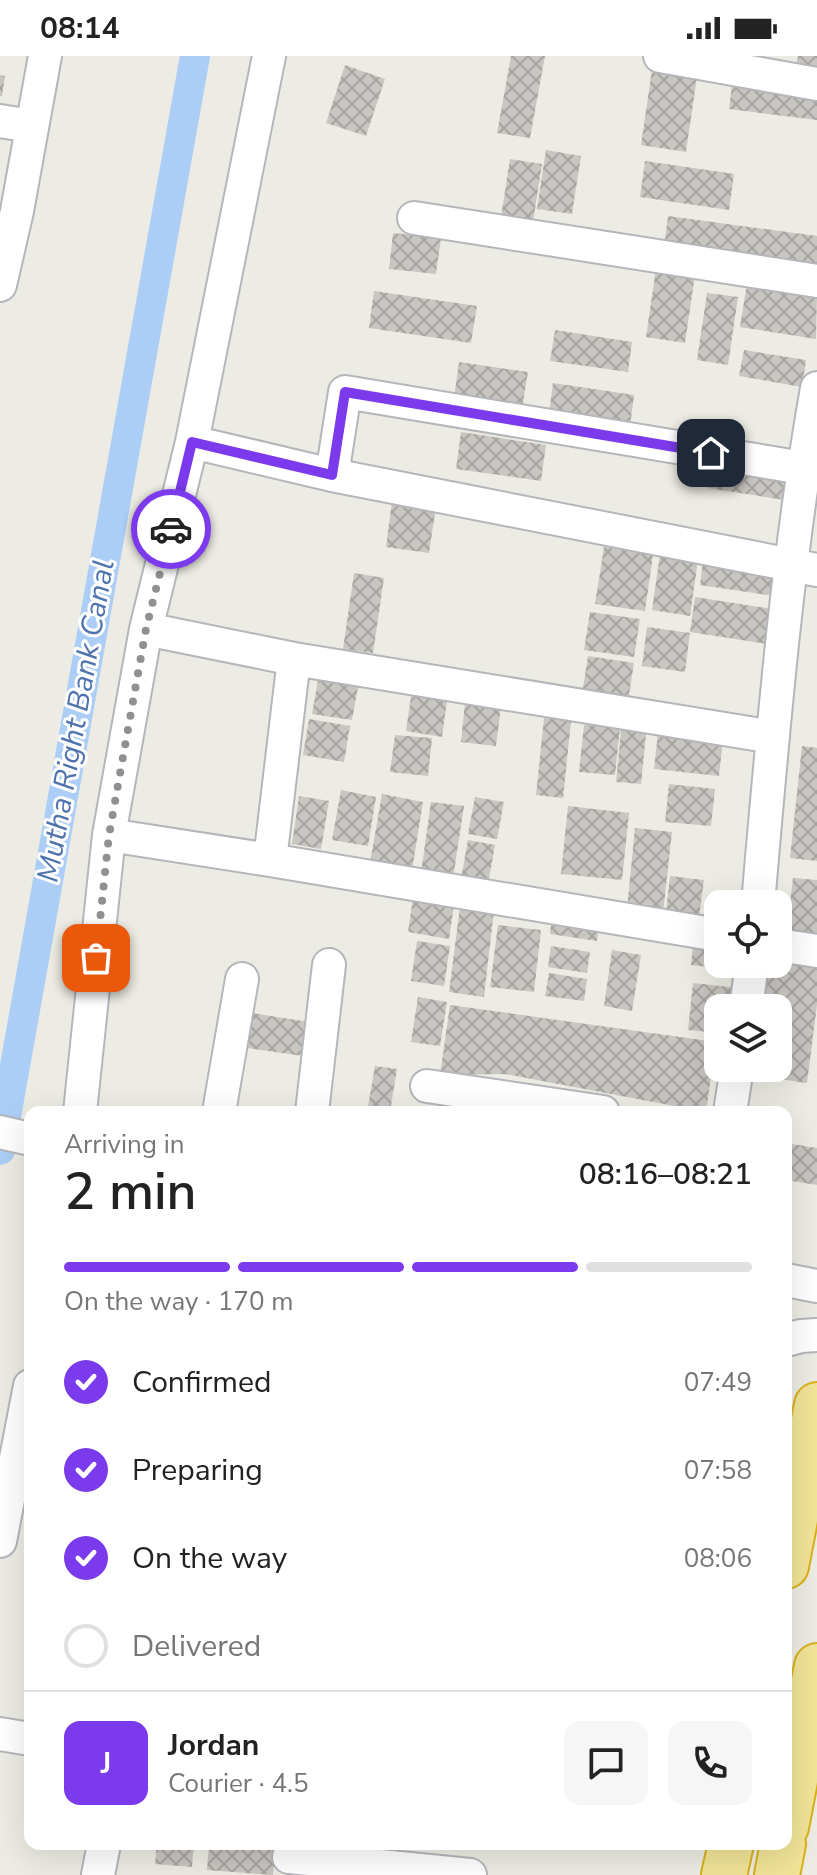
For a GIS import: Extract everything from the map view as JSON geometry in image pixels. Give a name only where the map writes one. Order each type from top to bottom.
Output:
[{"type":"highway","points":[[792,1535],[817,1405]]},
{"type":"highway","points":[[792,1796],[817,1666]]},
{"type":"highway","points":[[724,1875],[730,1850]]},
{"type":"highway","points":[[777,1875],[782,1850]]},
{"type":"street","points":[[0,285],[17,211],[16,124],[45,56]]},
{"type":"street","points":[[81,1106],[109,835],[146,629],[192,442],[269,56]]},
{"type":"street","points":[[660,56],[817,84]]},
{"type":"street","points":[[414,218],[817,281]]},
{"type":"street","points":[[759,890],[773,737],[804,568],[803,468],[817,388]]},
{"type":"street","points":[[332,475],[345,392],[803,468]]},
{"type":"street","points":[[192,442],[332,475],[804,568]]},
{"type":"street","points":[[146,629],[294,659],[773,737]]},
{"type":"street","points":[[270,860],[294,659]]},
{"type":"street","points":[[109,835],[704,933]]},
{"type":"street","points":[[792,947],[817,951]]},
{"type":"street","points":[[313,1106],[329,965]]},
{"type":"street","points":[[220,1106],[242,979]]},
{"type":"street","points":[[731,1106],[735,1082]]},
{"type":"street","points":[[427,1086],[562,1106]]},
{"type":"street","points":[[0,1132],[24,1138]]},
{"type":"street","points":[[792,1281],[817,1286]]},
{"type":"street","points":[[792,1338],[817,1335]]},
{"type":"street","points":[[0,1541],[24,1417]]},
{"type":"street","points":[[0,1734],[24,1738]]},
{"type":"street","points":[[98,1875],[103,1850]]},
{"type":"street","points":[[289,1857],[470,1875]]},
{"type":"building","points":[[511,56],[545,56],[530,138],[497,133]]},
{"type":"building","points":[[798,56],[817,56],[817,77],[795,73]]},
{"type":"building","points":[[653,63],[698,70],[686,152],[641,145]]},
{"type":"building","points":[[345,65],[385,79],[366,136],[326,123]]},
{"type":"building","points":[[0,75],[5,76],[2,96],[0,96]]},
{"type":"building","points":[[732,85],[817,95],[817,120],[729,109]]},
{"type":"building","points":[[546,150],[581,156],[572,214],[537,209]]},
{"type":"building","points":[[510,159],[542,164],[533,222],[501,217]]},
{"type":"building","points":[[645,161],[734,174],[729,210],[640,197]]},
{"type":"building","points":[[668,216],[817,236],[817,267],[664,247]]},
{"type":"building","points":[[393,233],[441,238],[436,274],[389,269]]},
{"type":"building","points":[[656,269],[695,275],[685,343],[646,337]]},
{"type":"building","points":[[747,283],[817,294],[816,339],[740,327]]},
{"type":"building","points":[[374,291],[477,306],[471,343],[369,328]]},
{"type":"building","points":[[707,293],[738,297],[728,365],[697,360]]},
{"type":"building","points":[[555,330],[632,342],[628,372],[550,361]]},
{"type":"building","points":[[744,350],[806,360],[802,387],[739,376]]},
{"type":"building","points":[[459,362],[528,372],[522,408],[454,398]]},
{"type":"building","points":[[553,383],[634,395],[630,426],[549,414]]},
{"type":"building","points":[[461,432],[546,445],[541,481],[456,469]]},
{"type":"building","points":[[712,461],[788,473],[784,500],[708,488]]},
{"type":"building","points":[[393,494],[437,500],[429,553],[386,547]]},
{"type":"building","points":[[604,547],[653,555],[645,611],[595,604]]},
{"type":"building","points":[[660,554],[698,560],[690,616],[652,610]]},
{"type":"building","points":[[704,554],[786,566],[781,597],[700,585]]},
{"type":"building","points":[[354,573],[384,578],[373,653],[343,649]]},
{"type":"building","points":[[695,597],[779,610],[774,645],[690,632]]},
{"type":"building","points":[[590,612],[640,619],[634,657],[584,650]]},
{"type":"building","points":[[647,627],[690,633],[685,672],[642,666]]},
{"type":"building","points":[[588,656],[634,663],[627,708],[581,701]]},
{"type":"building","points":[[320,669],[360,676],[352,720],[312,714]]},
{"type":"building","points":[[412,689],[448,694],[442,737],[406,731]]},
{"type":"building","points":[[465,702],[501,706],[496,746],[461,742]]},
{"type":"building","points":[[545,709],[572,712],[563,798],[536,795]]},
{"type":"building","points":[[309,719],[350,726],[344,762],[303,755]]},
{"type":"building","points":[[622,721],[647,724],[641,784],[616,782]]},
{"type":"building","points":[[584,725],[620,728],[615,775],[579,772]]},
{"type":"building","points":[[658,733],[723,740],[719,776],[654,769]]},
{"type":"building","points":[[395,735],[432,738],[428,776],[390,772]]},
{"type":"building","points":[[802,746],[817,748],[817,861],[790,858]]},
{"type":"building","points":[[669,784],[715,789],[711,826],[665,822]]},
{"type":"building","points":[[341,790],[376,797],[368,846],[332,840]]},
{"type":"building","points":[[382,794],[423,802],[412,870],[370,863]]},
{"type":"building","points":[[299,796],[329,801],[321,849],[292,844]]},
{"type":"building","points":[[475,797],[504,802],[497,839],[468,834]]},
{"type":"building","points":[[431,802],[464,806],[453,878],[421,873]]},
{"type":"building","points":[[568,806],[629,813],[622,880],[561,874]]},
{"type":"building","points":[[635,828],[672,832],[663,913],[627,909]]},
{"type":"building","points":[[468,840],[495,845],[488,884],[461,879]]},
{"type":"building","points":[[670,876],[704,880],[698,924],[665,920]]},
{"type":"building","points":[[793,878],[817,880],[817,944],[792,941]]},
{"type":"building","points":[[414,891],[455,898],[449,939],[408,932]]},
{"type":"building","points":[[460,907],[494,910],[484,997],[449,992]]},
{"type":"building","points":[[553,910],[601,917],[597,941],[550,934]]},
{"type":"building","points":[[498,925],[541,930],[534,992],[490,987]]},
{"type":"building","points":[[694,936],[704,937],[704,966],[691,965]]},
{"type":"building","points":[[417,941],[450,946],[444,986],[411,981]]},
{"type":"building","points":[[551,946],[590,952],[587,973],[548,967]]},
{"type":"building","points":[[612,950],[641,955],[632,1011],[604,1006]]},
{"type":"building","points":[[792,960],[817,963],[817,1005],[807,1083],[792,1081],[792,994],[753,994],[755,978],[792,978]]},
{"type":"building","points":[[549,973],[587,979],[584,1001],[545,996]]},
{"type":"building","points":[[693,983],[739,988],[738,994],[704,994],[704,1032],[688,1030]]},
{"type":"building","points":[[418,997],[447,1002],[440,1046],[411,1042]]},
{"type":"building","points":[[450,1005],[704,1040],[704,1082],[710,1082],[707,1106],[674,1106],[505,1074],[440,1075]]},
{"type":"building","points":[[246,1012],[315,1023],[310,1057],[241,1047]]},
{"type":"building","points":[[375,1066],[397,1069],[391,1106],[368,1106]]},
{"type":"building","points":[[792,1144],[817,1148],[817,1185],[792,1181]]},
{"type":"building","points":[[156,1850],[193,1850],[192,1867],[155,1864]]},
{"type":"building","points":[[209,1850],[275,1850],[273,1875],[207,1870]]},
{"type":"waterway","name":"Mutha Right Bank Canal","points":[[0,1150],[195,56]]},
{"type":"way so far","points":[[96,958],[109,835],[146,629],[171,529]]},
{"type":"route","points":[[171,529],[192,442],[332,475],[345,392],[711,453]]}]
